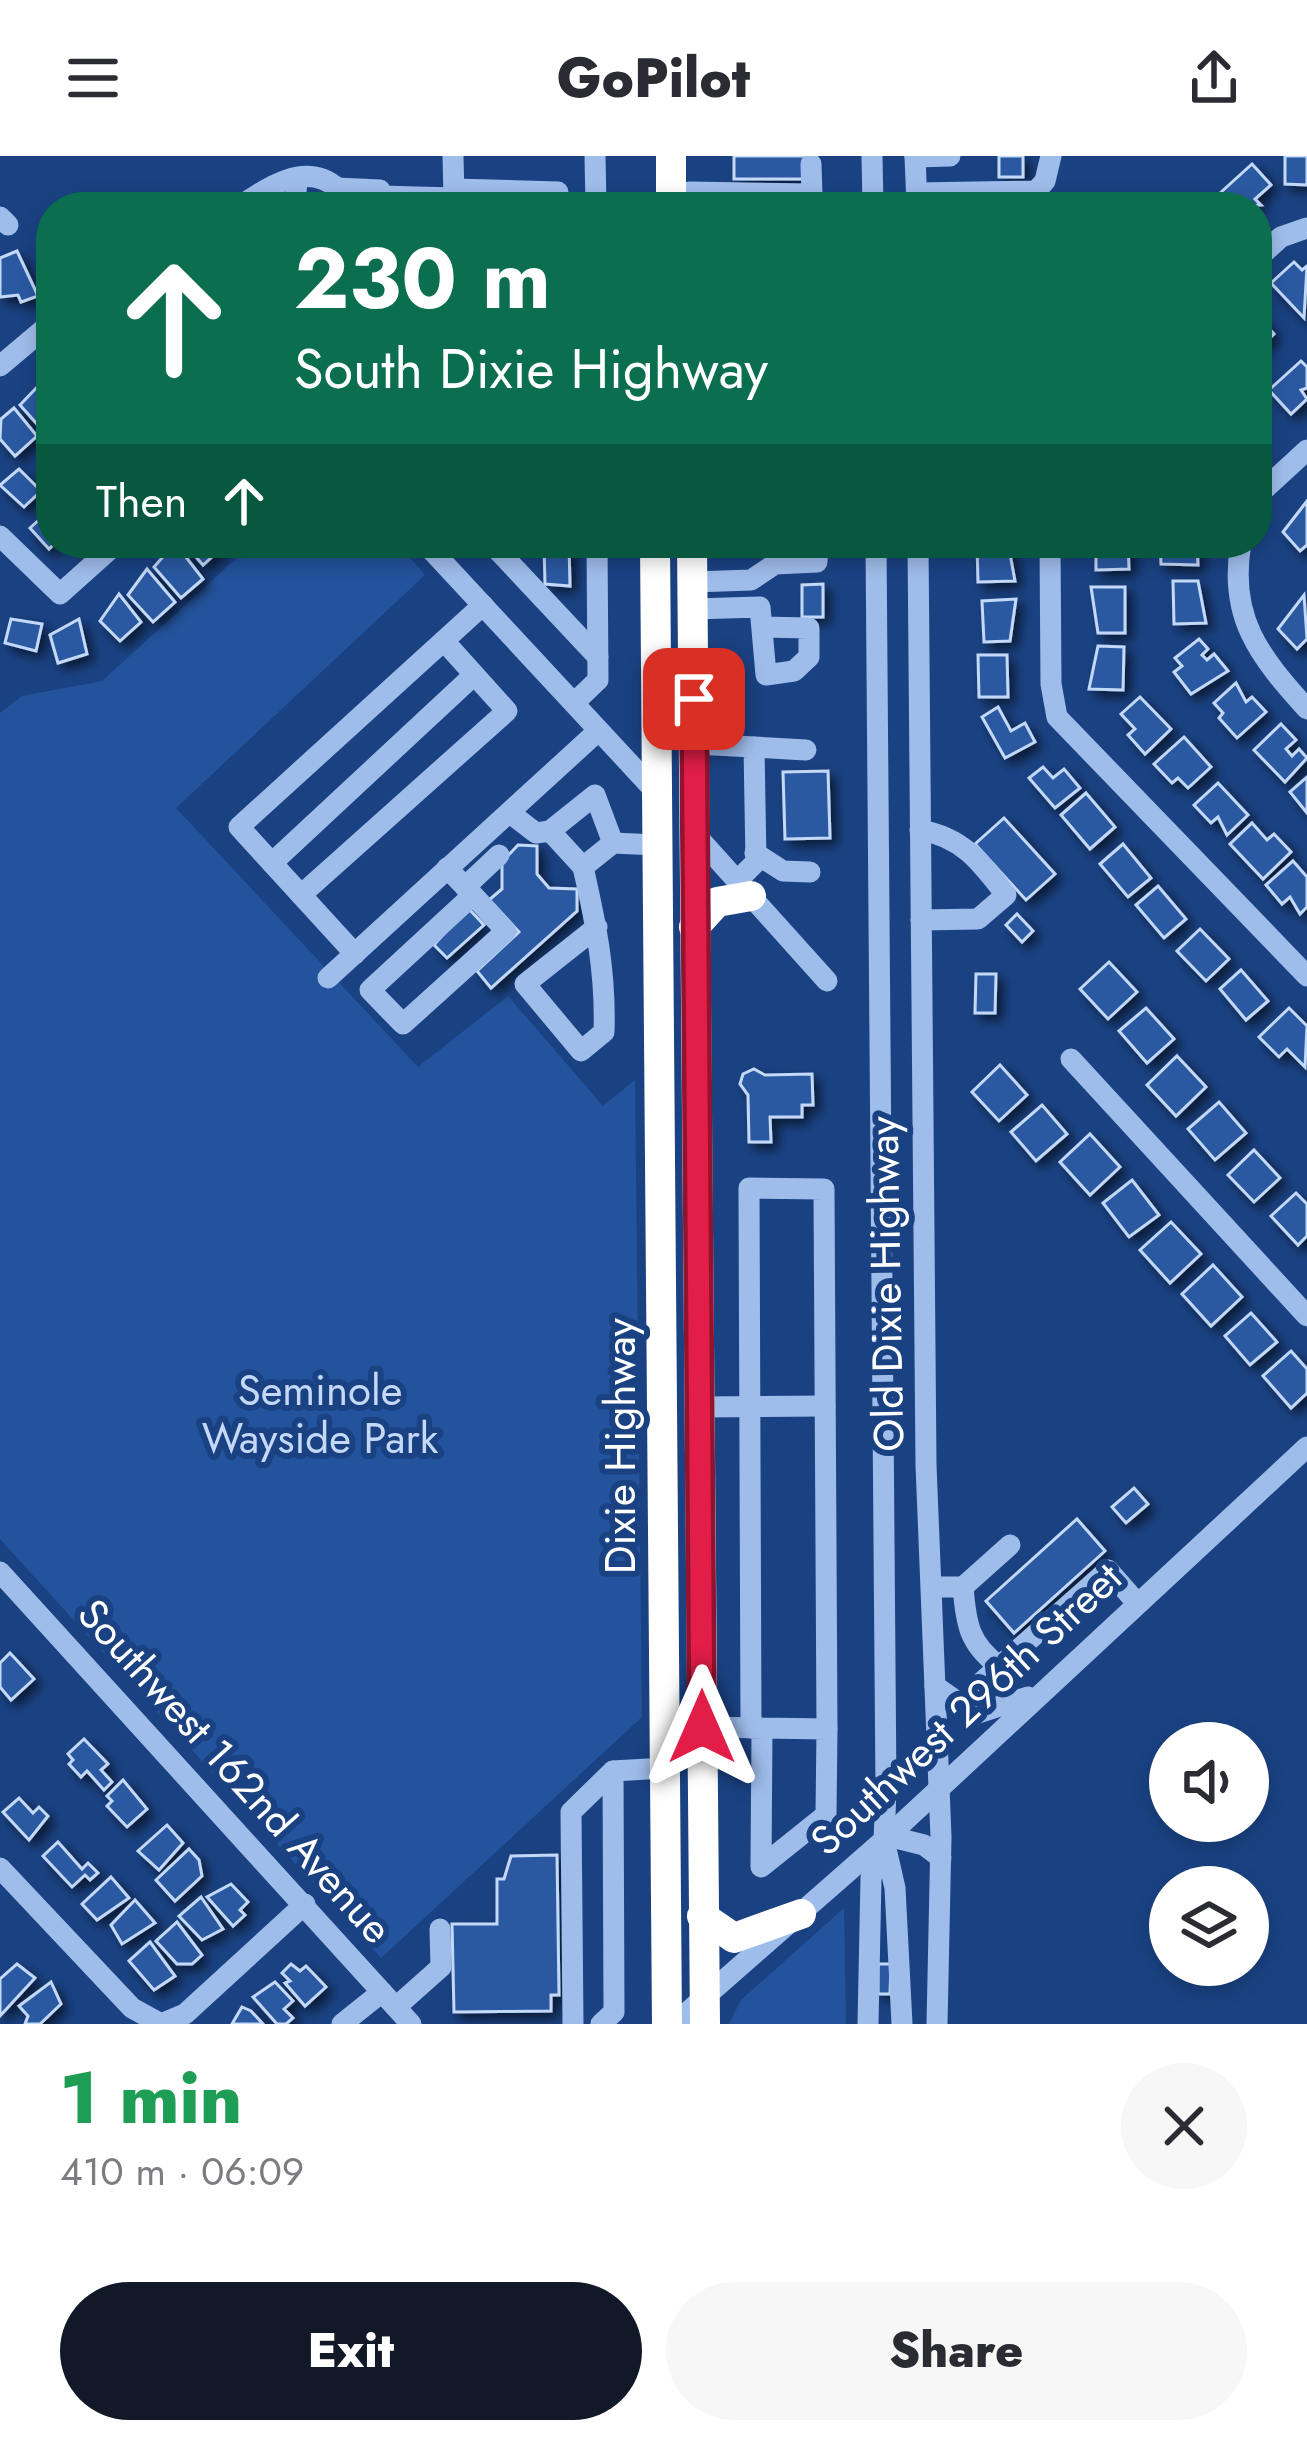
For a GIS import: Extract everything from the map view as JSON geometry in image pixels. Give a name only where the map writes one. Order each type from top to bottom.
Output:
[{"type":"highway","points":[[652,156],[652,192]]},
{"type":"highway","points":[[671,156],[680,192]]},
{"type":"highway","points":[[684,192],[689,156]]},
{"type":"highway","points":[[655,558],[657,687],[674,711],[682,807],[695,834]]},
{"type":"highway","points":[[692,558],[694,938]]},
{"type":"highway","name":"Dixie Highway","points":[[657,687],[671,2024]]},
{"type":"highway","points":[[657,793],[674,821],[676,921],[694,938]]},
{"type":"highway","points":[[694,938],[726,897],[744,889]]},
{"type":"highway","name":"Dixie Highway","points":[[694,938],[705,2010]]},
{"type":"highway","points":[[660,1159],[678,1216],[682,1393],[700,1407]]},
{"type":"highway","points":[[662,1429],[671,1430],[682,1448],[682,1612],[702,1666]]},
{"type":"highway","points":[[664,1667],[680,1720],[684,1953],[705,2010]]},
{"type":"highway","points":[[703,1916],[734,1938],[801,1914]]},
{"type":"street","points":[[453,156],[454,189],[558,192]]},
{"type":"street","points":[[595,156],[596,192]]},
{"type":"street","points":[[872,156],[873,192]]},
{"type":"street","points":[[917,192],[916,156],[950,156]]},
{"type":"street","points":[[1023,192],[1036,191],[1045,182],[1051,156]]},
{"type":"street","points":[[812,164],[812,192]]},
{"type":"street","points":[[262,192],[278,178],[327,179],[334,192]]},
{"type":"street","points":[[296,192],[297,179]]},
{"type":"street","points":[[1272,249],[1302,228]]},
{"type":"street","points":[[0,366],[36,336]]},
{"type":"street","points":[[1272,482],[1307,450]]},
{"type":"street","points":[[0,536],[60,594],[100,558]]},
{"type":"street","points":[[439,558],[657,793]]},
{"type":"street","points":[[505,558],[598,657]]},
{"type":"street","points":[[574,703],[598,680],[597,558]]},
{"type":"street","points":[[693,595],[751,580],[775,564],[817,562],[817,558]]},
{"type":"street","points":[[876,558],[886,1838],[895,1888],[902,2024]]},
{"type":"street","name":"Old Dixie Highway","points":[[918,558],[926,1465],[941,1858],[938,2024]]},
{"type":"street","points":[[1050,558],[1051,684],[1057,717],[1302,962]]},
{"type":"street","points":[[1238,558],[1244,631],[1305,701]]},
{"type":"street","points":[[693,595],[760,607],[762,627]]},
{"type":"street","points":[[355,954],[239,827],[483,605]]},
{"type":"street","points":[[301,895],[507,710],[444,641]]},
{"type":"street","points":[[272,863],[474,675]]},
{"type":"street","points":[[447,868],[469,891],[506,931],[403,1024],[370,990],[469,891],[598,731]]},
{"type":"street","points":[[694,744],[806,750]]},
{"type":"street","points":[[744,889],[755,862],[754,747]]},
{"type":"street","points":[[328,978],[447,868],[595,794],[613,842]]},
{"type":"street","points":[[920,830],[948,835],[976,856],[1006,895],[978,919],[921,920]]},
{"type":"street","points":[[520,833],[583,867],[597,927],[606,969],[604,1032],[581,1051],[525,984],[597,927]]},
{"type":"street","points":[[695,834],[827,981]]},
{"type":"street","points":[[613,842],[657,856]]},
{"type":"street","points":[[583,867],[613,842]]},
{"type":"street","points":[[755,853],[783,872],[810,872]]},
{"type":"street","points":[[1072,1059],[1307,1316]]},
{"type":"street","points":[[749,1188],[824,1189],[825,1406],[826,1815],[760,1868],[749,1188]]},
{"type":"street","points":[[700,1407],[825,1406]]},
{"type":"street","name":"Southwest 296th Street","points":[[671,2024],[705,2010],[801,1914],[1307,1447]]},
{"type":"street","points":[[934,1587],[963,1587],[1010,1545]]},
{"type":"street","points":[[976,1687],[1108,1570],[1138,1603]]},
{"type":"street","name":"Southwest 162nd Avenue","points":[[0,1572],[396,2008]]},
{"type":"street","points":[[963,1587],[967,1630],[979,1651],[999,1666]]},
{"type":"street","points":[[935,1686],[975,1714],[1039,1693]]},
{"type":"street","points":[[702,1727],[827,1729]]},
{"type":"street","points":[[573,2024],[571,1812],[613,1771],[665,1768]]},
{"type":"street","points":[[601,2024],[614,2012],[613,1771]]},
{"type":"street","points":[[886,1838],[924,1844],[941,1858]]},
{"type":"street","points":[[868,2024],[871,1878],[886,1838]]},
{"type":"street","points":[[0,1868],[132,2008],[160,2024],[184,2014],[305,1904]]},
{"type":"street","points":[[342,2024],[396,2008],[441,1967],[440,1929]]},
{"type":"green space","name":"Seminole Wayside Park","points":[[237,558],[410,558],[425,575],[176,808],[418,1067],[508,996],[603,1106],[635,1080],[642,1717],[381,1958],[0,1539],[0,713],[22,696],[102,681]]},
{"type":"green space","points":[[844,1908],[846,2024],[729,2024],[741,2000]]},
{"type":"building","points":[[734,156],[807,156],[807,179],[734,179]]},
{"type":"building","points":[[999,156],[1023,156],[1023,177],[999,177]]},
{"type":"building","points":[[1285,156],[1307,156],[1307,185],[1285,184]]},
{"type":"building","points":[[1252,164],[1271,185],[1263,192],[1221,192]]},
{"type":"building","points":[[17,251],[36,297],[21,302],[18,295],[0,297],[0,258]]},
{"type":"building","points":[[1294,262],[1302,270],[1307,266],[1304,318],[1272,284]]},
{"type":"building","points":[[1301,361],[1307,367],[1307,388],[1301,390],[1307,399],[1291,414],[1272,387]]},
{"type":"building","points":[[36,388],[36,423],[20,405]]},
{"type":"building","points":[[14,408],[36,435],[15,456],[0,439],[1,419]]},
{"type":"building","points":[[19,469],[36,486],[36,496],[24,507],[0,485]]},
{"type":"building","points":[[1307,501],[1307,545],[1300,551],[1283,532]]},
{"type":"building","points":[[162,558],[187,558],[203,579],[181,598],[154,567]]},
{"type":"building","points":[[544,558],[569,558],[570,586],[545,584]]},
{"type":"building","points":[[977,558],[1011,558],[1015,581],[978,582]]},
{"type":"building","points":[[1096,558],[1129,558],[1129,569],[1096,570]]},
{"type":"building","points":[[1161,558],[1198,558],[1198,565],[1161,564]]},
{"type":"building","points":[[147,569],[175,602],[153,622],[128,595]]},
{"type":"building","points":[[1173,581],[1198,581],[1206,623],[1174,624]]},
{"type":"building","points":[[823,584],[823,617],[802,617],[802,585]]},
{"type":"building","points":[[1091,587],[1125,587],[1125,633],[1098,633]]},
{"type":"building","points":[[119,594],[141,622],[120,641],[100,621]]},
{"type":"building","points":[[1304,595],[1307,639],[1297,649],[1278,629]]},
{"type":"building","points":[[1016,599],[1010,641],[984,642],[982,601]]},
{"type":"building","points":[[11,619],[42,624],[36,651],[5,643]]},
{"type":"building","points":[[79,619],[87,654],[58,663],[50,635]]},
{"type":"building","points":[[1199,639],[1208,649],[1202,655],[1207,660],[1214,654],[1228,671],[1191,694],[1174,672],[1182,666],[1175,658]]},
{"type":"building","points":[[1098,646],[1124,647],[1123,690],[1089,689]]},
{"type":"building","points":[[978,655],[1007,655],[1008,697],[979,697]]},
{"type":"building","points":[[1236,683],[1246,702],[1252,697],[1266,712],[1237,738],[1219,718],[1223,713],[1214,703]]},
{"type":"building","points":[[1140,697],[1171,729],[1145,754],[1128,735],[1135,729],[1121,714]]},
{"type":"building","points":[[998,707],[1011,731],[1025,723],[1035,742],[1005,758],[982,717]]},
{"type":"building","points":[[1281,724],[1296,740],[1286,749],[1292,756],[1299,749],[1307,758],[1285,782],[1254,750]]},
{"type":"building","points":[[1184,737],[1211,767],[1188,788],[1178,778],[1172,783],[1154,764]]},
{"type":"building","points":[[1043,767],[1053,778],[1064,769],[1080,788],[1055,808],[1029,778]]},
{"type":"building","points":[[828,771],[830,838],[785,839],[783,772]]},
{"type":"building","points":[[1307,777],[1307,813],[1290,792]]},
{"type":"building","points":[[1218,783],[1248,815],[1227,835],[1218,817],[1211,823],[1194,805]]},
{"type":"building","points":[[1086,793],[1115,827],[1090,849],[1061,815]]},
{"type":"building","points":[[1004,818],[1055,874],[1026,900],[975,844]]},
{"type":"building","points":[[1252,823],[1267,840],[1274,834],[1291,852],[1263,879],[1230,844]]},
{"type":"building","points":[[1123,844],[1151,878],[1128,897],[1100,864]]},
{"type":"building","points":[[518,845],[537,846],[537,874],[549,888],[577,889],[577,911],[491,988],[477,971],[519,932],[489,900],[502,889],[502,862]]},
{"type":"building","points":[[1293,861],[1307,877],[1307,907],[1300,914],[1290,897],[1282,904],[1266,885]]},
{"type":"building","points":[[1158,886],[1186,919],[1164,938],[1136,905]]},
{"type":"building","points":[[467,907],[484,925],[447,958],[434,945]]},
{"type":"building","points":[[1017,914],[1033,931],[1022,942],[1006,925]]},
{"type":"building","points":[[1200,929],[1229,959],[1206,981],[1177,951]]},
{"type":"building","points":[[1109,962],[1137,992],[1108,1019],[1080,989]]},
{"type":"building","points":[[1241,970],[1268,1001],[1246,1020],[1220,989]]},
{"type":"building","points":[[976,974],[996,974],[995,1013],[975,1013]]},
{"type":"building","points":[[1146,1008],[1174,1039],[1147,1063],[1119,1031]]},
{"type":"building","points":[[1289,1008],[1307,1026],[1305,1067],[1287,1049],[1279,1057],[1259,1037]]},
{"type":"building","points":[[1177,1056],[1206,1087],[1176,1116],[1147,1085]]},
{"type":"building","points":[[1000,1065],[1027,1095],[999,1121],[972,1092]]},
{"type":"building","points":[[754,1069],[765,1075],[812,1074],[813,1105],[802,1105],[802,1117],[770,1117],[771,1142],[749,1142],[748,1095],[740,1084],[743,1074]]},
{"type":"building","points":[[1219,1102],[1246,1133],[1215,1160],[1188,1129]]},
{"type":"building","points":[[1042,1105],[1067,1134],[1036,1161],[1011,1132]]},
{"type":"building","points":[[1090,1134],[1120,1167],[1090,1195],[1060,1162]]},
{"type":"building","points":[[1254,1150],[1280,1178],[1254,1202],[1228,1175]]},
{"type":"building","points":[[1132,1180],[1159,1215],[1129,1237],[1103,1203]]},
{"type":"building","points":[[1296,1193],[1307,1204],[1307,1236],[1298,1245],[1271,1216]]},
{"type":"building","points":[[1171,1222],[1201,1254],[1170,1283],[1140,1250]]},
{"type":"building","points":[[1213,1265],[1242,1297],[1211,1326],[1182,1294]]},
{"type":"building","points":[[1251,1313],[1277,1342],[1250,1365],[1225,1336]]},
{"type":"building","points":[[1291,1351],[1307,1369],[1307,1393],[1291,1408],[1263,1376]]},
{"type":"building","points":[[1134,1488],[1148,1504],[1126,1523],[1112,1507]]},
{"type":"building","points":[[1077,1519],[1105,1551],[1014,1633],[986,1601]]},
{"type":"building","points":[[10,1653],[34,1679],[11,1700],[0,1687],[0,1663]]},
{"type":"building","points":[[84,1739],[108,1764],[101,1770],[112,1782],[104,1790],[87,1771],[81,1777],[69,1764],[73,1760],[68,1754]]},
{"type":"building","points":[[123,1780],[147,1809],[127,1827],[107,1806],[112,1801],[107,1796]]},
{"type":"building","points":[[19,1798],[33,1813],[39,1807],[48,1816],[29,1840],[3,1812]]},
{"type":"building","points":[[167,1825],[183,1843],[159,1870],[138,1851]]},
{"type":"building","points":[[58,1842],[82,1869],[88,1863],[98,1873],[90,1880],[85,1875],[72,1887],[43,1856]]},
{"type":"building","points":[[189,1849],[199,1860],[202,1876],[175,1901],[156,1880]]},
{"type":"building","points":[[557,1855],[559,1995],[551,1995],[551,2011],[454,2012],[452,1924],[497,1924],[497,1879],[504,1879],[511,1856]]},
{"type":"building","points":[[111,1877],[129,1898],[97,1920],[82,1904]]},
{"type":"building","points":[[231,1884],[248,1902],[240,1910],[245,1915],[233,1926],[207,1897]]},
{"type":"building","points":[[201,1897],[223,1929],[202,1940],[179,1916]]},
{"type":"building","points":[[135,1900],[155,1923],[122,1944],[111,1925]]},
{"type":"building","points":[[177,1922],[202,1955],[192,1964],[177,1964],[156,1941]]},
{"type":"building","points":[[150,1942],[175,1976],[154,1990],[129,1961]]},
{"type":"building","points":[[17,1964],[35,1978],[0,2016],[0,1979]]},
{"type":"building","points":[[291,1964],[300,1971],[306,1966],[326,1987],[305,2006],[285,1983],[290,1981],[282,1973]]},
{"type":"building","points":[[878,1964],[891,1964],[890,1994],[878,1994]]},
{"type":"building","points":[[51,1982],[61,2004],[40,2024],[25,2024],[28,2016],[19,2006]]},
{"type":"building","points":[[275,1982],[293,2001],[284,2009],[293,2018],[286,2024],[277,2024],[253,1997]]},
{"type":"building","points":[[242,2007],[251,2011],[263,2024],[232,2024]]},
{"type":"route","points":[[694,699],[702,1727]]}]
